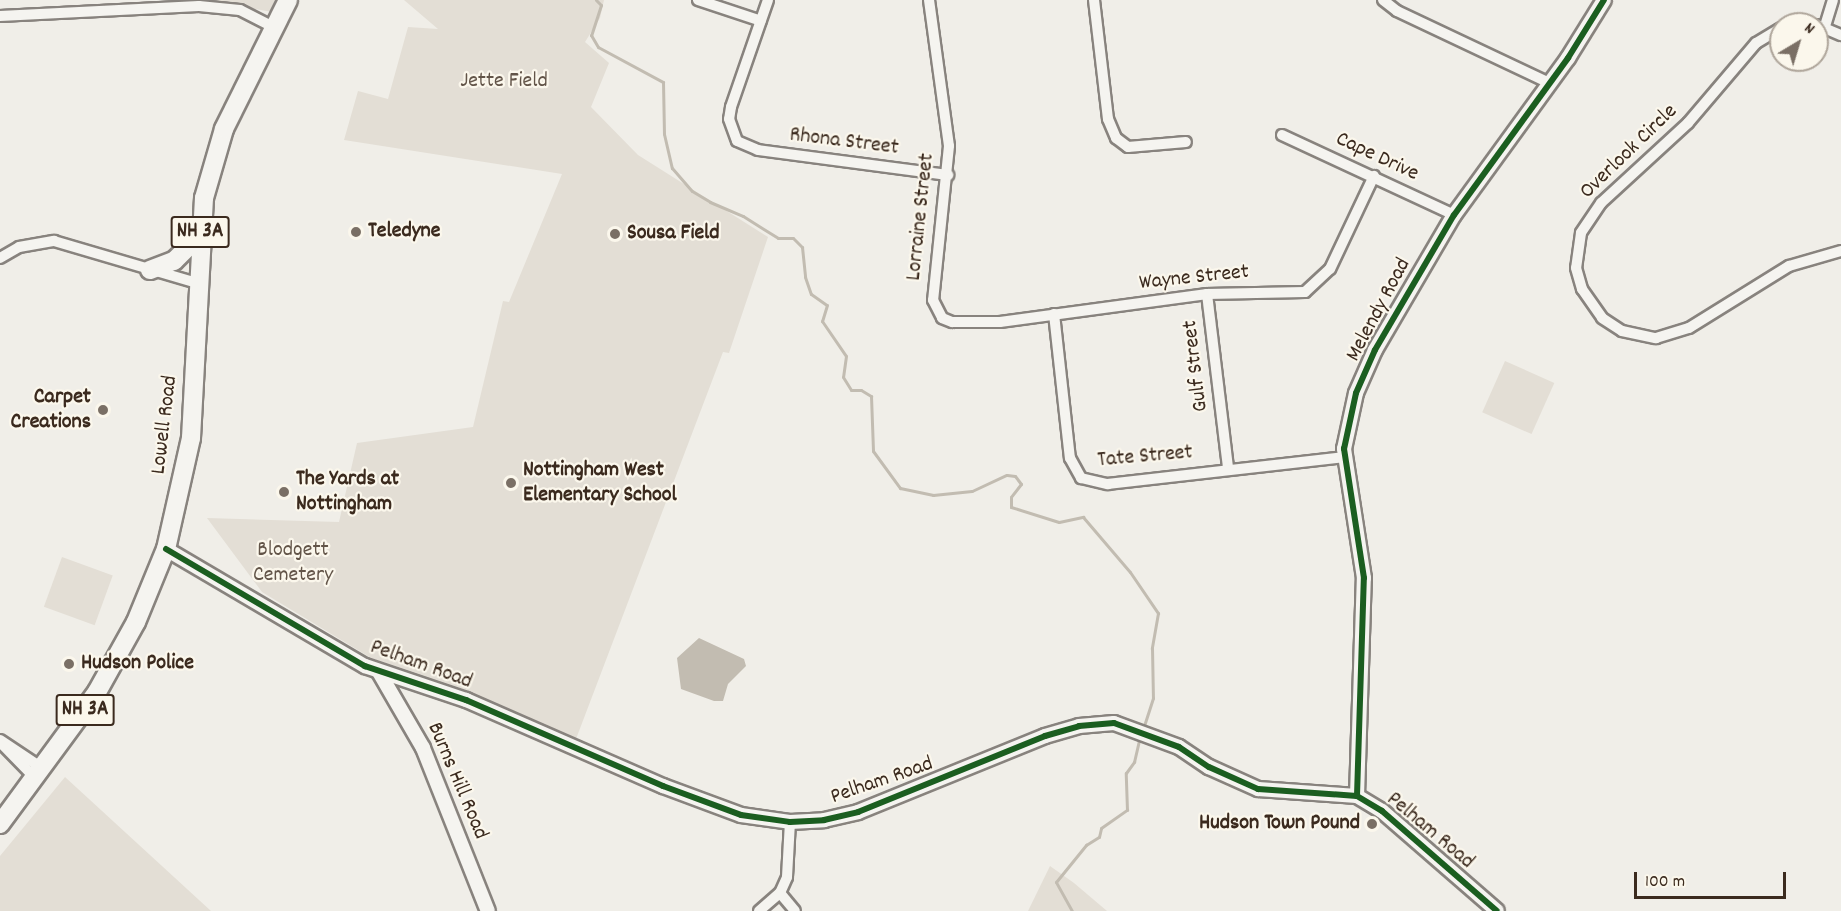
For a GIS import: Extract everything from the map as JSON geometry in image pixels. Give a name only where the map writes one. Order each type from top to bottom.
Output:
[{"type":"main road","name":"Lowell Road","points":[[0,824],[114,664],[166,549],[191,438],[197,283],[204,198],[224,129],[288,0]]},
{"type":"main road","points":[[150,270],[174,261],[200,235]]},
{"type":"street","points":[[698,0],[761,21],[768,0]]},
{"type":"street","name":"Lorraine Street","points":[[929,0],[949,146],[948,175],[933,300],[942,318],[952,322]]},
{"type":"street","points":[[1094,0],[1108,119],[1116,138],[1128,147],[1186,142]]},
{"type":"street","points":[[1383,0],[1397,11],[1549,83]]},
{"type":"street","name":"Melendy Road","points":[[1357,796],[1364,578],[1344,457],[1350,414],[1365,371],[1454,215],[1549,83],[1604,0]]},
{"type":"street","points":[[0,16],[97,5],[224,8],[251,14],[275,28]]},
{"type":"street","name":"Rhona Street","points":[[761,21],[731,107],[731,130],[737,141],[758,150],[948,175]]},
{"type":"street","name":"Overlook Circle","points":[[1769,35],[1756,43],[1688,123],[1601,203],[1581,233],[1576,268],[1588,300],[1602,318],[1622,331],[1656,338],[1689,328],[1789,266],[1841,251]]},
{"type":"street","name":"Cape Drive","points":[[1282,135],[1454,215]]},
{"type":"street","name":"Wayne Street","points":[[952,322],[965,325],[1207,294],[1305,292],[1315,287],[1341,249],[1374,177]]},
{"type":"street","points":[[0,258],[20,247],[54,241],[197,283]]},
{"type":"street","name":"Gulf Street","points":[[1207,294],[1228,468]]},
{"type":"street","name":"Tate Street","points":[[1054,314],[1070,458],[1081,478],[1108,484],[1228,468],[1344,457]]},
{"type":"street","name":"Pelham Road","points":[[166,549],[379,672],[466,700],[663,786],[741,815],[790,822],[824,820],[858,812],[1045,736],[1078,726],[1113,723],[1152,735],[1258,789],[1357,796],[1382,812],[1497,911]]},
{"type":"street","name":"Burns Hill Road","points":[[379,672],[423,748],[488,911]]},
{"type":"street","points":[[0,741],[39,772]]},
{"type":"street","points":[[759,911],[780,893],[790,862],[790,822]]},
{"type":"street","points":[[780,893],[795,911]]},
{"type":"shaded area","points":[[205,0],[276,0],[272,12]]},
{"type":"shaded area","points":[[404,0],[604,0],[600,18],[585,42],[609,63],[591,107],[638,155],[768,237],[729,353],[723,352],[576,739],[463,691],[371,658],[262,592],[207,518],[339,522],[357,443],[473,427],[503,301],[509,302],[562,174],[344,140],[358,91],[388,99],[408,27],[438,29]]},
{"type":"shaded area","points":[[1505,361],[1554,383],[1532,434],[1482,412]]},
{"type":"shaded area","points":[[62,557],[113,575],[95,625],[44,607]]},
{"type":"shaded area","points":[[699,638],[744,659],[746,666],[728,684],[723,701],[714,701],[681,689],[677,658]]},
{"type":"shaded area","points":[[65,777],[211,911],[0,911],[0,856]]},
{"type":"shaded area","points":[[1050,866],[1074,883],[1107,911],[1028,911]]},
{"type":"waterway","points":[[596,0],[601,5],[591,35],[598,47],[663,82],[664,134],[672,168],[692,191],[710,202],[743,216],[778,238],[793,238],[802,247],[805,277],[811,294],[827,305],[822,321],[846,356],[843,377],[851,390],[861,390],[871,396],[873,451],[900,488],[933,495],[972,491],[1007,475],[1015,476],[1021,484],[1011,497],[1011,507],[1059,522],[1083,517],[1130,572],[1158,613],[1152,648],[1153,698],[1143,728]]},
{"type":"waterway","points":[[1072,911],[1056,882],[1086,845],[1099,837],[1101,828],[1127,810],[1126,773],[1134,762],[1140,737]]},
{"type":"cycle path","points":[[1357,796],[1364,578],[1344,449],[1356,393],[1375,350],[1454,215],[1568,58],[1604,0]]},
{"type":"cycle path","points":[[166,549],[365,666],[466,700],[663,786],[741,815],[790,822],[824,820],[858,812],[1045,736],[1079,726],[1114,723],[1179,747],[1209,767],[1258,789],[1357,796],[1382,811],[1497,911]]},
{"type":"place","name":"Teledyne","points":[[356,232]]},
{"type":"place","name":"Sousa Field","points":[[615,234]]},
{"type":"place","name":"Carpet Creations","points":[[103,410]]},
{"type":"place","name":"Nottingham West Elementary School","points":[[511,483]]},
{"type":"place","name":"The Yards at Nottingham","points":[[284,492]]},
{"type":"place","name":"Hudson Police","points":[[69,664]]},
{"type":"place","name":"Hudson Town Pound","points":[[1372,824]]},
{"type":"park label","name":"Jette Field","points":[[504,82]]},
{"type":"park label","name":"Blodgett Cemetery","points":[[293,562]]}]
